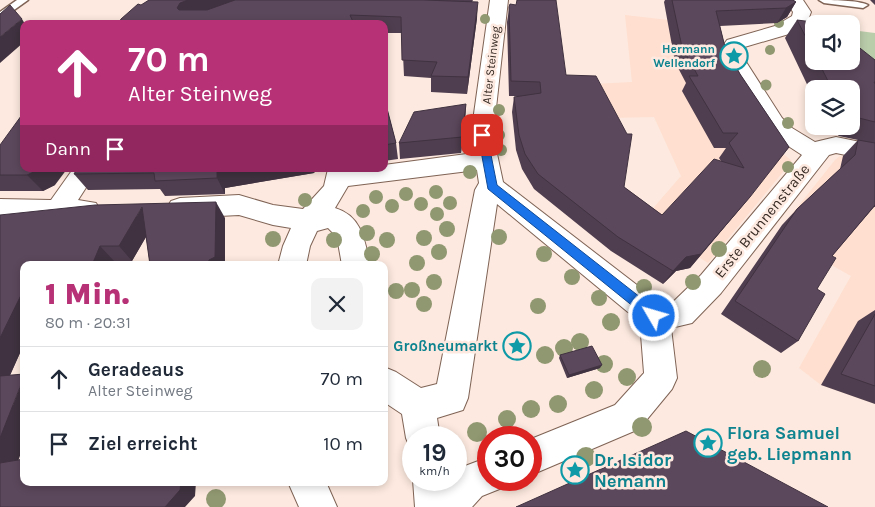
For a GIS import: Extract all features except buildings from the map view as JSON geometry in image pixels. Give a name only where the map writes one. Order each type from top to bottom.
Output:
[{"type":"street","points":[[794,0],[800,8],[801,19],[782,30],[734,44],[730,54],[774,123],[790,137],[816,153]]},
{"type":"street","name":"Alter Steinweg","points":[[490,173],[482,135],[492,8]]},
{"type":"street","name":"Erste Brunnenstraße","points":[[654,316],[681,314],[705,290],[816,153],[828,145],[836,145],[875,153]]},
{"type":"street","points":[[58,210],[84,172]]},
{"type":"street","points":[[293,261],[297,243],[310,220],[332,196],[340,173],[356,178],[490,173],[654,316],[661,378],[627,417],[542,452]]},
{"type":"street","points":[[388,386],[418,405],[451,398],[490,173]]},
{"type":"street","points":[[161,209],[239,205],[273,215],[310,220],[333,217],[350,232],[355,261]]},
{"type":"street","points":[[1,211],[114,210]]},
{"type":"street","points":[[418,405],[421,426]]},
{"type":"street","points":[[446,507],[470,482],[477,479]]},
{"type":"street","points":[[308,486],[318,507]]},
{"type":"street","points":[[432,491],[434,507]]},
{"type":"lane","points":[[0,18],[23,0]]},
{"type":"lane","points":[[824,0],[863,5]]},
{"type":"shaded area","points":[[625,15],[677,21],[768,141],[792,161],[708,263],[642,221],[681,176],[654,117],[606,118],[595,84],[632,82]]},
{"type":"shaded area","points":[[840,156],[875,165],[875,404],[821,385],[799,368],[851,276],[776,234]]},
{"type":"green space","points":[[860,31],[875,33],[875,83],[860,58]]},
{"type":"place","name":"Hermann Wellendorf","points":[[734,56]]},
{"type":"place","name":"Großneumarkt","points":[[517,346]]},
{"type":"place","name":"Flora Samuel geb. Liepmann","points":[[708,443]]},
{"type":"place","name":"Dr. Isidor Nemann","points":[[575,470]]},
{"type":"route","points":[[482,135],[492,186],[654,316]]}]
